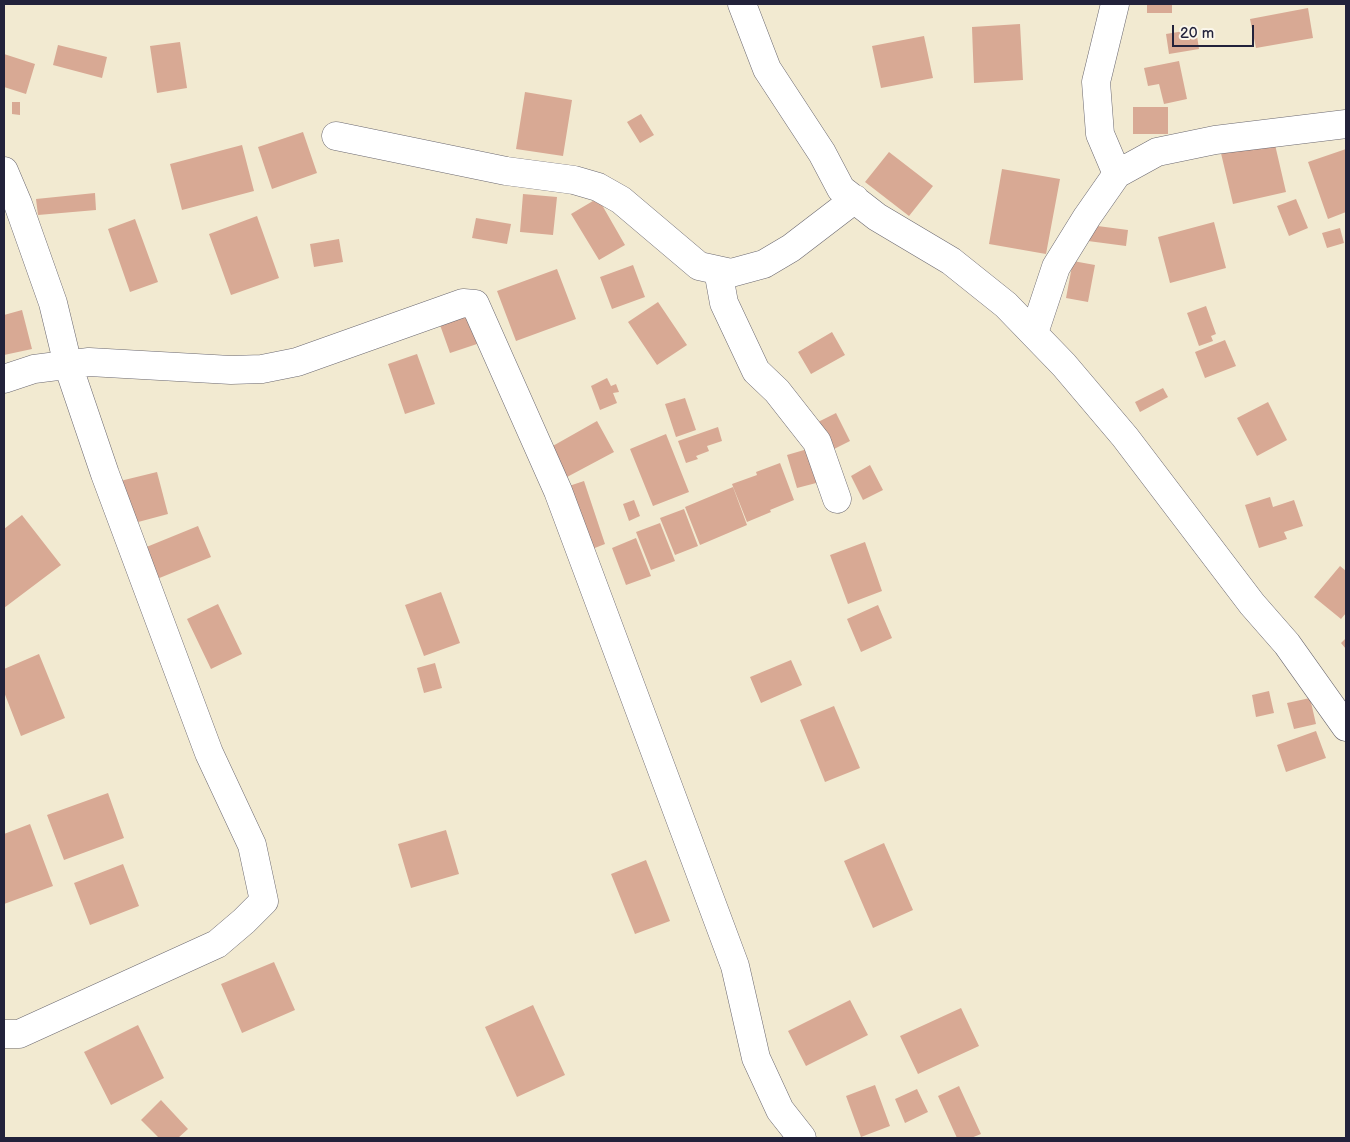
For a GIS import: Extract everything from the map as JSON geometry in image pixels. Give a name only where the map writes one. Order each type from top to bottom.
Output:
[{"type":"street","points":[[742,4],[767,69],[822,154],[841,189],[877,218],[951,262],[1006,304],[1034,333],[1064,365],[1125,437],[1252,604],[1287,644],[1346,727]]},
{"type":"street","points":[[1115,4],[1096,82],[1100,134],[1117,174]]},
{"type":"street","points":[[1034,333],[1056,267],[1087,217],[1117,174],[1157,152],[1215,140],[1346,124]]},
{"type":"street","points":[[336,136],[506,171],[574,180],[598,187],[621,200],[699,266],[731,273],[764,264],[791,248],[855,200]]},
{"type":"street","points":[[4,171],[18,204],[53,302],[68,365],[106,474],[209,753],[252,845],[264,900],[244,921],[217,944],[19,1034],[4,1034]]},
{"type":"street","points":[[718,270],[724,303],[756,371],[777,391],[818,442],[837,499]]},
{"type":"street","points":[[4,379],[34,369],[89,362],[231,370],[262,369],[297,362],[463,303],[475,304],[558,491],[735,966],[756,1058],[780,1110],[802,1138]]},
{"type":"building","points":[[1147,4],[1172,4],[1172,13],[1147,13]]},
{"type":"building","points":[[1308,8],[1313,38],[1256,48],[1250,19]]},
{"type":"building","points":[[1020,24],[1023,80],[974,83],[972,27]]},
{"type":"building","points":[[1196,29],[1199,49],[1169,54],[1166,34]]},
{"type":"building","points":[[924,36],[933,78],[881,88],[872,46]]},
{"type":"building","points":[[180,42],[187,88],[157,93],[150,46]]},
{"type":"building","points":[[58,45],[107,57],[102,78],[53,65]]},
{"type":"building","points":[[4,54],[35,64],[26,94],[4,87]]},
{"type":"building","points":[[1179,61],[1187,99],[1164,104],[1159,84],[1148,86],[1144,68]]},
{"type":"building","points":[[525,92],[572,100],[563,156],[516,149]]},
{"type":"building","points":[[12,102],[20,102],[20,115],[12,114]]},
{"type":"building","points":[[1133,107],[1168,107],[1168,134],[1133,134]]},
{"type":"building","points":[[641,114],[654,135],[640,143],[627,122]]},
{"type":"building","points":[[303,132],[317,173],[272,189],[258,147]]},
{"type":"building","points":[[1273,136],[1286,192],[1233,204],[1220,149]]},
{"type":"building","points":[[242,145],[254,191],[182,210],[170,164]]},
{"type":"building","points":[[1346,149],[1346,212],[1328,219],[1308,162]]},
{"type":"building","points":[[889,152],[933,186],[909,216],[865,182]]},
{"type":"building","points":[[1002,169],[1060,179],[1046,254],[989,244]]},
{"type":"building","points":[[95,193],[96,210],[38,215],[36,199]]},
{"type":"building","points":[[523,194],[557,197],[553,235],[520,232]]},
{"type":"building","points":[[598,198],[625,245],[599,260],[571,214]]},
{"type":"building","points":[[1296,199],[1308,228],[1289,236],[1277,206]]},
{"type":"building","points":[[257,216],[279,278],[231,295],[209,234]]},
{"type":"building","points":[[476,218],[511,224],[507,244],[472,238]]},
{"type":"building","points":[[135,219],[158,282],[130,292],[108,229]]},
{"type":"building","points":[[1214,222],[1226,268],[1170,283],[1158,237]]},
{"type":"building","points":[[1090,225],[1128,230],[1126,246],[1088,241]]},
{"type":"building","points":[[1340,228],[1344,243],[1327,248],[1322,233]]},
{"type":"building","points":[[339,239],[343,262],[314,267],[310,244]]},
{"type":"building","points":[[1073,261],[1095,265],[1088,302],[1066,298]]},
{"type":"building","points":[[633,265],[645,297],[612,309],[600,277]]},
{"type":"building","points":[[557,269],[576,319],[516,341],[497,291]]},
{"type":"building","points":[[658,302],[687,345],[657,365],[628,322]]},
{"type":"building","points":[[1206,306],[1216,334],[1211,336],[1213,341],[1199,346],[1187,313]]},
{"type":"building","points":[[22,310],[32,349],[4,355],[4,315]]},
{"type":"building","points":[[467,315],[477,344],[450,353],[440,325]]},
{"type":"building","points":[[832,332],[845,355],[811,374],[798,352]]},
{"type":"building","points":[[1225,340],[1236,366],[1205,378],[1195,352]]},
{"type":"building","points":[[417,354],[435,404],[405,414],[388,364]]},
{"type":"building","points":[[607,378],[611,386],[616,384],[619,392],[613,393],[617,403],[600,410],[591,386]]},
{"type":"building","points":[[1163,388],[1168,397],[1140,412],[1135,402]]},
{"type":"building","points":[[685,398],[696,430],[676,437],[665,404]]},
{"type":"building","points":[[1268,402],[1287,440],[1257,456],[1237,418]]},
{"type":"building","points":[[836,413],[850,441],[832,450],[818,422]]},
{"type":"building","points":[[597,421],[614,452],[567,477],[551,447]]},
{"type":"building","points":[[718,427],[722,441],[707,446],[709,451],[696,456],[698,459],[686,463],[678,441]]},
{"type":"building","points":[[666,434],[689,492],[653,506],[630,449]]},
{"type":"building","points":[[811,448],[820,482],[797,488],[787,455]]},
{"type":"building","points":[[780,463],[794,500],[747,522],[732,484],[757,475],[756,472]]},
{"type":"building","points":[[870,465],[883,490],[863,500],[851,476]]},
{"type":"building","points":[[157,472],[168,514],[127,525],[116,482]]},
{"type":"building","points":[[584,481],[605,544],[587,551],[566,487]]},
{"type":"building","points":[[733,487],[747,525],[700,545],[685,507]]},
{"type":"building","points":[[1270,497],[1273,507],[1294,500],[1303,526],[1284,532],[1287,539],[1259,548],[1245,505]]},
{"type":"building","points":[[634,500],[640,516],[629,521],[623,504]]},
{"type":"building","points":[[684,509],[698,546],[675,555],[660,518]]},
{"type":"building","points":[[22,515],[61,565],[4,608],[4,529]]},
{"type":"building","points":[[660,523],[675,561],[651,570],[636,532]]},
{"type":"building","points":[[198,526],[211,557],[157,579],[144,548]]},
{"type":"building","points":[[636,538],[651,576],[626,585],[612,548]]},
{"type":"building","points":[[865,542],[882,591],[848,604],[830,555]]},
{"type":"building","points":[[1340,566],[1346,571],[1346,613],[1341,619],[1314,597]]},
{"type":"building","points":[[441,592],[460,643],[424,656],[405,605]]},
{"type":"building","points":[[218,604],[242,654],[211,669],[187,619]]},
{"type":"building","points":[[878,605],[892,638],[861,652],[847,619]]},
{"type":"building","points":[[1346,638],[1346,649],[1341,643]]},
{"type":"building","points":[[39,654],[65,718],[21,736],[4,692],[4,669]]},
{"type":"building","points":[[791,660],[802,685],[761,703],[750,677]]},
{"type":"building","points":[[435,663],[442,688],[424,693],[417,668]]},
{"type":"building","points":[[1269,691],[1274,713],[1256,717],[1252,695]]},
{"type":"building","points":[[1310,698],[1316,724],[1294,729],[1287,703]]},
{"type":"building","points":[[834,706],[860,768],[825,782],[800,720]]},
{"type":"building","points":[[1316,731],[1326,758],[1286,772],[1277,745]]},
{"type":"building","points":[[108,793],[124,838],[64,860],[47,815]]},
{"type":"building","points":[[30,824],[53,886],[4,904],[4,834]]},
{"type":"building","points":[[446,830],[459,874],[411,888],[398,844]]},
{"type":"building","points":[[884,843],[913,910],[873,928],[844,861]]},
{"type":"building","points":[[646,860],[670,921],[635,934],[611,874]]},
{"type":"building","points":[[123,864],[139,906],[90,925],[74,883]]},
{"type":"building","points":[[274,962],[295,1010],[242,1033],[221,984]]},
{"type":"building","points":[[850,1000],[868,1035],[806,1066],[788,1031]]},
{"type":"building","points":[[533,1005],[565,1075],[517,1097],[485,1027]]},
{"type":"building","points":[[961,1008],[979,1046],[918,1074],[900,1036]]},
{"type":"building","points":[[138,1025],[164,1078],[111,1105],[84,1052]]},
{"type":"building","points":[[875,1085],[890,1126],[861,1137],[846,1096]]},
{"type":"building","points":[[959,1086],[981,1134],[971,1138],[957,1138],[938,1096]]},
{"type":"building","points":[[917,1089],[928,1112],[905,1123],[895,1099]]},
{"type":"building","points":[[161,1100],[188,1129],[178,1138],[159,1138],[141,1120]]}]
